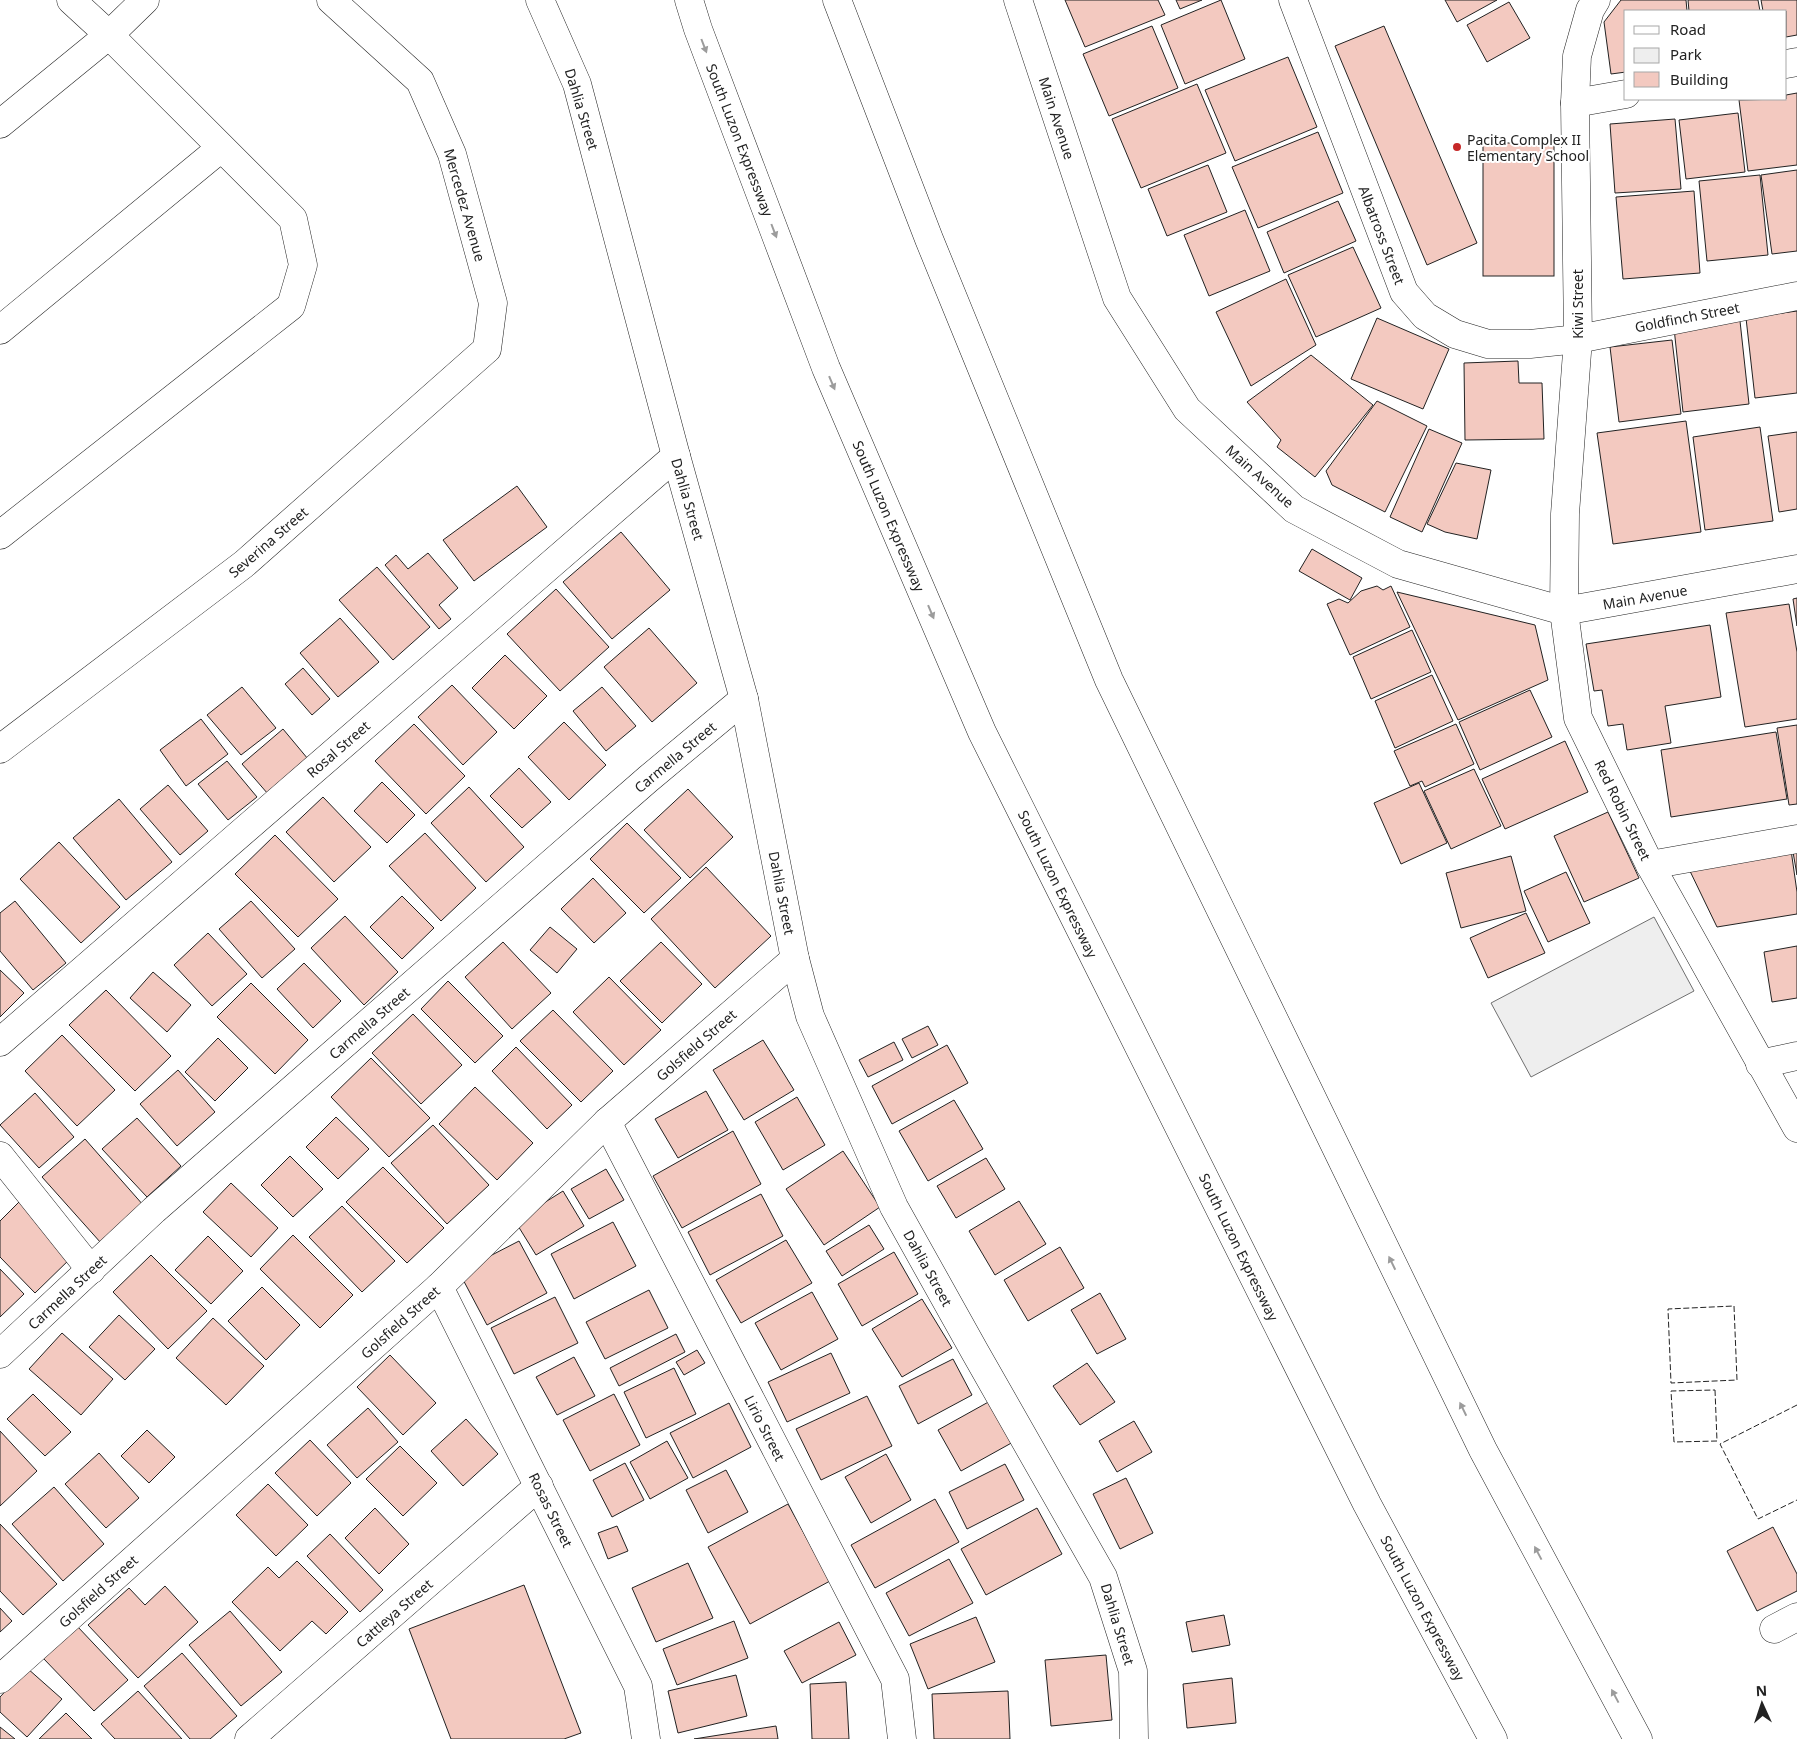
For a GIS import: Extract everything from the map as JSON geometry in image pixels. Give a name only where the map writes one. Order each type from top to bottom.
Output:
[{"type":"main road","points":[[0,535],[291,306],[303,265],[292,218],[109,35],[71,0]]},
{"type":"main road","points":[[0,124],[109,35],[145,0]]},
{"type":"main road","name":"Mercedez Avenue","points":[[331,0],[420,81],[452,154],[492,304]]},
{"type":"main road","name":"Dahlia Street","points":[[540,0],[577,84],[676,456],[744,698],[795,960],[810,1016],[894,1207],[1104,1577],[1133,1671],[1134,1739]]},
{"type":"main road","name":"South Luzon Expressway","points":[[689,0],[701,38],[826,368],[982,732],[1367,1504],[1493,1739]]},
{"type":"main road","points":[[837,0],[929,239],[1109,680],[1483,1450],[1638,1739]]},
{"type":"main road","name":"Main Avenue","points":[[1018,0],[1118,298],[1186,409],[1294,509],[1398,564],[1564,612],[1797,569]]},
{"type":"main road","name":"Albatross Street","points":[[1293,0],[1404,292],[1425,316],[1455,334],[1488,344],[1530,344],[1578,339]]},
{"type":"main road","name":"Kiwi Street","points":[[1564,612],[1565,514],[1578,339],[1575,103],[1578,56],[1590,10],[1596,0]]},
{"type":"main road","points":[[1575,103],[1624,94]]},
{"type":"main road","points":[[0,330],[221,148]]},
{"type":"main road","name":"Goldfinch Street","points":[[1578,339],[1797,296]]},
{"type":"main road","name":"Severina Street","points":[[0,749],[244,564],[487,349],[492,304]]},
{"type":"main road","name":"Rosal Street","points":[[0,1042],[676,456]]},
{"type":"main road","name":"Red Robin Street","points":[[1564,612],[1578,718],[1650,865],[1797,838]]},
{"type":"main road","name":"Carmella Street","points":[[0,1354],[162,1204],[641,785],[744,698]]},
{"type":"main road","points":[[1650,865],[1797,1128]]},
{"type":"main road","name":"Golsfield Street","points":[[0,1679],[439,1287],[607,1122],[795,960]]},
{"type":"main road","points":[[1760,1064],[1797,1056]]},
{"type":"main road","name":"Lirio Street","points":[[607,1122],[895,1678],[902,1739]]},
{"type":"main road","points":[[0,1156],[91,1270]]},
{"type":"main road","name":"Rosas Street","points":[[439,1287],[638,1686],[646,1739]]},
{"type":"main road","name":"Cattleya Street","points":[[249,1739],[539,1486]]},
{"type":"green space","points":[[1654,917],[1694,991],[1531,1077],[1491,1003]]},
{"type":"building","points":[[1065,0],[1158,0],[1165,15],[1085,47]]},
{"type":"building","points":[[1176,0],[1202,0],[1180,9]]},
{"type":"building","points":[[1221,0],[1245,59],[1185,84],[1161,25]]},
{"type":"building","points":[[1445,0],[1497,0],[1457,22]]},
{"type":"building","points":[[1621,0],[1686,0],[1687,10],[1624,10],[1624,72],[1611,74],[1604,22]]},
{"type":"building","points":[[1688,0],[1758,0],[1760,10],[1689,10]]},
{"type":"building","points":[[1761,0],[1797,0],[1797,35],[1787,37],[1787,10],[1763,10]]},
{"type":"building","points":[[1509,2],[1530,38],[1487,62],[1467,25]]},
{"type":"building","points":[[1152,26],[1178,88],[1109,116],[1083,54]]},
{"type":"building","points":[[1384,26],[1477,243],[1427,265],[1335,46]]},
{"type":"building","points":[[1288,57],[1317,127],[1235,161],[1205,90]]},
{"type":"building","points":[[1197,84],[1226,153],[1141,188],[1112,119]]},
{"type":"building","points":[[1797,93],[1797,165],[1748,171],[1739,100],[1787,100],[1787,95]]},
{"type":"building","points":[[1738,113],[1745,172],[1686,179],[1679,120]]},
{"type":"building","points":[[1675,119],[1681,189],[1615,193],[1610,124]]},
{"type":"building","points":[[1318,132],[1343,193],[1258,228],[1232,167]]},
{"type":"building","points":[[1483,143],[1554,143],[1554,276],[1483,276]]},
{"type":"building","points":[[1208,165],[1227,212],[1167,236],[1148,189]]},
{"type":"building","points":[[1797,170],[1797,251],[1772,254],[1761,175]]},
{"type":"building","points":[[1760,175],[1768,255],[1707,261],[1699,181]]},
{"type":"building","points":[[1694,191],[1700,273],[1623,279],[1616,197]]},
{"type":"building","points":[[1338,201],[1356,241],[1284,273],[1267,232]]},
{"type":"building","points":[[1245,210],[1270,271],[1209,296],[1184,235]]},
{"type":"building","points":[[1353,247],[1381,308],[1316,337],[1288,275]]},
{"type":"building","points":[[1286,279],[1316,345],[1251,386],[1216,312]]},
{"type":"building","points":[[1797,311],[1797,393],[1755,398],[1746,318]]},
{"type":"building","points":[[1377,318],[1449,349],[1423,409],[1351,379]]},
{"type":"building","points":[[1740,321],[1749,404],[1683,412],[1674,328]]},
{"type":"building","points":[[1672,340],[1681,414],[1619,422],[1610,347]]},
{"type":"building","points":[[1311,355],[1373,405],[1315,477],[1277,447],[1281,440],[1247,402]]},
{"type":"building","points":[[1518,361],[1519,383],[1542,383],[1544,439],[1465,440],[1464,363]]},
{"type":"building","points":[[1377,401],[1427,426],[1385,512],[1332,485],[1326,471]]},
{"type":"building","points":[[1686,421],[1701,532],[1613,544],[1597,433]]},
{"type":"building","points":[[1760,427],[1773,521],[1705,530],[1693,437]]},
{"type":"building","points":[[1429,429],[1462,443],[1422,532],[1390,517]]},
{"type":"building","points":[[1797,432],[1797,509],[1779,512],[1768,436]]},
{"type":"building","points":[[1456,463],[1491,470],[1477,539],[1445,532],[1427,524]]},
{"type":"building","points":[[517,486],[547,527],[474,581],[443,540]]},
{"type":"building","points":[[621,532],[670,590],[612,639],[563,582]]},
{"type":"building","points":[[1312,549],[1362,578],[1350,600],[1299,571]]},
{"type":"building","points":[[428,553],[458,588],[439,605],[451,619],[439,629],[385,565],[396,555],[408,569]]},
{"type":"building","points":[[377,567],[430,627],[393,660],[339,600]]},
{"type":"building","points":[[1377,586],[1383,590],[1391,586],[1410,627],[1350,655],[1327,604],[1339,599],[1348,603],[1361,591]]},
{"type":"building","points":[[556,589],[609,647],[560,691],[507,634]]},
{"type":"building","points":[[1397,592],[1535,625],[1548,680],[1458,720]]},
{"type":"building","points":[[1797,598],[1797,626],[1793,599]]},
{"type":"building","points":[[1789,604],[1797,652],[1797,719],[1745,727],[1726,613]]},
{"type":"building","points":[[340,618],[379,662],[338,697],[300,653]]},
{"type":"building","points":[[1710,625],[1721,697],[1665,706],[1671,743],[1627,750],[1623,724],[1608,726],[1602,690],[1594,691],[1586,644]]},
{"type":"building","points":[[649,628],[697,683],[652,722],[604,667]]},
{"type":"building","points":[[1412,630],[1431,672],[1371,699],[1353,657]]},
{"type":"building","points":[[505,655],[547,696],[514,729],[472,688]]},
{"type":"building","points":[[303,668],[330,699],[312,715],[285,684]]},
{"type":"building","points":[[1432,675],[1453,721],[1395,748],[1375,701]]},
{"type":"building","points":[[452,685],[497,732],[463,765],[418,717]]},
{"type":"building","points":[[242,687],[276,728],[241,755],[207,715]]},
{"type":"building","points":[[602,687],[636,726],[606,751],[573,711]]},
{"type":"building","points":[[1530,690],[1552,737],[1480,770],[1459,722]]},
{"type":"building","points":[[201,719],[228,754],[186,786],[160,750]]},
{"type":"building","points":[[564,722],[606,765],[569,800],[528,757]]},
{"type":"building","points":[[414,724],[465,776],[426,814],[375,761]]},
{"type":"building","points":[[1456,724],[1474,764],[1425,787],[1422,781],[1410,786],[1394,751]]},
{"type":"building","points":[[1797,725],[1797,804],[1789,805],[1777,728]]},
{"type":"building","points":[[283,729],[308,759],[268,794],[242,764]]},
{"type":"building","points":[[1776,732],[1787,799],[1671,817],[1661,750]]},
{"type":"building","points":[[1565,741],[1588,792],[1505,829],[1482,779]]},
{"type":"building","points":[[227,761],[257,797],[228,820],[198,784]]},
{"type":"building","points":[[519,768],[551,802],[522,828],[490,796]]},
{"type":"building","points":[[1474,769],[1501,826],[1451,849],[1424,791]]},
{"type":"building","points":[[382,782],[415,815],[387,843],[354,811]]},
{"type":"building","points":[[1419,783],[1447,843],[1401,864],[1374,803]]},
{"type":"building","points":[[168,785],[208,831],[180,855],[140,809]]},
{"type":"building","points":[[469,787],[524,847],[486,882],[431,823]]},
{"type":"building","points":[[688,789],[733,837],[690,878],[644,830]]},
{"type":"building","points":[[323,797],[371,847],[334,882],[286,832]]},
{"type":"building","points":[[119,799],[172,862],[126,900],[73,838]]},
{"type":"building","points":[[1608,812],[1639,878],[1584,902],[1554,836]]},
{"type":"building","points":[[627,823],[681,878],[644,913],[590,859]]},
{"type":"building","points":[[425,833],[476,888],[441,921],[389,866]]},
{"type":"building","points":[[275,835],[338,899],[298,937],[235,874]]},
{"type":"building","points":[[59,842],[120,907],[81,943],[20,879]]},
{"type":"building","points":[[1791,850],[1797,892],[1797,914],[1717,927],[1688,867]]},
{"type":"building","points":[[1797,851],[1797,875],[1793,852]]},
{"type":"building","points":[[1511,856],[1526,911],[1461,928],[1446,873]]},
{"type":"building","points":[[706,867],[771,936],[715,988],[651,919]]},
{"type":"building","points":[[1566,872],[1590,923],[1548,942],[1524,891]]},
{"type":"building","points":[[593,878],[626,913],[594,943],[561,909]]},
{"type":"building","points":[[402,896],[434,928],[402,959],[370,927]]},
{"type":"building","points":[[15,901],[66,963],[33,990],[0,951],[0,913]]},
{"type":"building","points":[[251,901],[295,949],[262,978],[219,929]]},
{"type":"building","points":[[1526,913],[1545,953],[1488,978],[1470,938]]},
{"type":"building","points":[[345,916],[398,972],[364,1005],[311,948]]},
{"type":"building","points":[[550,927],[577,949],[557,973],[530,950]]},
{"type":"building","points":[[208,933],[247,974],[212,1006],[174,965]]},
{"type":"building","points":[[503,942],[551,993],[512,1029],[465,977]]},
{"type":"building","points":[[661,942],[702,984],[662,1023],[620,981]]},
{"type":"building","points":[[1797,946],[1797,998],[1772,1002],[1764,952]]},
{"type":"building","points":[[304,963],[341,1001],[313,1028],[277,989]]},
{"type":"building","points":[[0,970],[24,993],[0,1017]]},
{"type":"building","points":[[153,972],[191,1005],[167,1032],[130,998]]},
{"type":"building","points":[[609,977],[661,1030],[624,1065],[573,1012]]},
{"type":"building","points":[[448,981],[503,1036],[475,1063],[421,1009]]},
{"type":"building","points":[[251,983],[308,1040],[275,1074],[217,1017]]},
{"type":"building","points":[[106,990],[171,1056],[135,1091],[69,1025]]},
{"type":"building","points":[[553,1010],[613,1071],[581,1102],[520,1041]]},
{"type":"building","points":[[413,1014],[462,1065],[421,1104],[372,1053]]},
{"type":"building","points":[[928,1026],[938,1045],[912,1058],[902,1039]]},
{"type":"building","points":[[62,1035],[115,1090],[77,1126],[25,1071]]},
{"type":"building","points":[[218,1038],[248,1068],[215,1101],[185,1072]]},
{"type":"building","points":[[763,1040],[794,1090],[744,1120],[713,1070]]},
{"type":"building","points":[[894,1042],[903,1060],[868,1077],[859,1060]]},
{"type":"building","points":[[947,1045],[968,1083],[892,1124],[872,1086]]},
{"type":"building","points":[[516,1047],[572,1105],[547,1129],[492,1071]]},
{"type":"building","points":[[371,1058],[430,1118],[389,1157],[331,1097]]},
{"type":"building","points":[[178,1070],[215,1112],[177,1146],[140,1104]]},
{"type":"building","points":[[475,1087],[533,1143],[497,1180],[439,1124]]},
{"type":"building","points":[[706,1091],[728,1130],[678,1158],[655,1119]]},
{"type":"building","points":[[35,1093],[74,1137],[39,1168],[0,1125]]},
{"type":"building","points":[[797,1097],[825,1145],[783,1170],[755,1122]]},
{"type":"building","points":[[954,1100],[983,1149],[928,1181],[899,1131]]},
{"type":"building","points":[[336,1117],[369,1149],[338,1179],[306,1147]]},
{"type":"building","points":[[137,1118],[181,1166],[147,1197],[102,1149]]},
{"type":"building","points":[[433,1125],[489,1185],[447,1224],[391,1163]]},
{"type":"building","points":[[733,1131],[761,1184],[682,1228],[653,1176]]},
{"type":"building","points":[[85,1139],[144,1206],[101,1243],[42,1177]]},
{"type":"building","points":[[843,1151],[880,1207],[824,1245],[786,1189]]},
{"type":"building","points":[[290,1156],[323,1189],[293,1217],[261,1185]]},
{"type":"building","points":[[986,1158],[1005,1189],[956,1218],[937,1186]]},
{"type":"building","points":[[383,1167],[444,1228],[407,1263],[346,1202]]},
{"type":"building","points":[[606,1169],[624,1200],[589,1219],[571,1189]]},
{"type":"building","points":[[231,1183],[278,1228],[251,1257],[203,1212]]},
{"type":"building","points":[[563,1191],[584,1226],[536,1255],[515,1221]]},
{"type":"building","points":[[761,1194],[783,1236],[710,1275],[688,1232]]},
{"type":"building","points":[[1019,1201],[1046,1244],[995,1275],[969,1231]]},
{"type":"building","points":[[19,1202],[73,1256],[35,1293],[0,1257],[0,1221]]},
{"type":"building","points":[[342,1206],[395,1261],[362,1292],[309,1237]]},
{"type":"building","points":[[613,1222],[636,1266],[574,1299],[551,1254]]},
{"type":"building","points":[[869,1225],[884,1249],[842,1276],[826,1251]]},
{"type":"building","points":[[293,1235],[353,1295],[320,1328],[260,1269]]},
{"type":"building","points":[[208,1236],[243,1271],[211,1304],[175,1270]]},
{"type":"building","points":[[786,1240],[812,1283],[741,1323],[716,1280]]},
{"type":"building","points":[[519,1241],[547,1293],[487,1325],[459,1272]]},
{"type":"building","points":[[1060,1247],[1084,1288],[1028,1321],[1004,1280]]},
{"type":"building","points":[[894,1252],[918,1294],[862,1326],[838,1284]]},
{"type":"building","points":[[151,1255],[207,1311],[168,1349],[113,1292]]},
{"type":"building","points":[[0,1269],[24,1294],[0,1317]]},
{"type":"building","points":[[262,1287],[300,1325],[266,1360],[228,1321]]},
{"type":"building","points":[[649,1290],[668,1328],[605,1359],[586,1322]]},
{"type":"building","points":[[812,1292],[838,1339],[781,1370],[755,1323]]},
{"type":"building","points":[[1100,1293],[1126,1339],[1097,1354],[1071,1310]]},
{"type":"building","points":[[555,1297],[578,1343],[514,1374],[491,1328]]},
{"type":"building","points":[[922,1299],[952,1348],[902,1377],[872,1329]]},
{"type":"building","points":[[119,1315],[155,1349],[125,1380],[89,1347]]},
{"type":"building","points":[[213,1318],[264,1366],[226,1405],[176,1358]]},
{"type":"building","points":[[62,1333],[113,1379],[81,1415],[29,1369]]},
{"type":"building","points":[[676,1334],[685,1352],[619,1386],[610,1368]]},
{"type":"building","points":[[697,1350],[705,1363],[684,1375],[676,1362]]},
{"type":"building","points":[[831,1353],[850,1393],[787,1422],[768,1382]]},
{"type":"building","points":[[390,1355],[436,1403],[403,1435],[357,1387]]},
{"type":"building","points":[[574,1357],[595,1396],[557,1415],[536,1377]]},
{"type":"building","points":[[953,1359],[972,1395],[918,1424],[899,1386]]},
{"type":"building","points":[[1087,1363],[1115,1402],[1080,1425],[1053,1386]]},
{"type":"building","points":[[674,1368],[696,1414],[646,1438],[624,1392]]},
{"type":"building","points":[[33,1394],[71,1432],[45,1456],[7,1419]]},
{"type":"building","points":[[614,1394],[640,1445],[590,1471],[563,1420]]},
{"type":"building","points":[[867,1396],[892,1446],[821,1480],[796,1429]]},
{"type":"building","points":[[992,1400],[1015,1441],[961,1471],[938,1430]]},
{"type":"building","points":[[729,1403],[751,1447],[693,1478],[670,1433]]},
{"type":"building","points":[[368,1408],[398,1442],[357,1478],[327,1445]]},
{"type":"building","points":[[466,1419],[498,1454],[463,1486],[431,1451]]},
{"type":"building","points":[[1134,1421],[1152,1452],[1117,1472],[1099,1441]]},
{"type":"building","points":[[147,1430],[175,1457],[149,1483],[121,1456]]},
{"type":"building","points":[[0,1431],[37,1471],[0,1506]]},
{"type":"building","points":[[310,1440],[351,1483],[317,1516],[275,1473]]},
{"type":"building","points":[[667,1441],[688,1478],[650,1499],[630,1462]]},
{"type":"building","points":[[400,1446],[437,1483],[403,1516],[366,1479]]},
{"type":"building","points":[[99,1453],[139,1498],[106,1528],[65,1484]]},
{"type":"building","points":[[886,1454],[911,1500],[871,1523],[845,1477]]},
{"type":"building","points":[[625,1463],[644,1500],[612,1517],[593,1480]]},
{"type":"building","points":[[1005,1464],[1024,1500],[967,1529],[949,1492]]},
{"type":"building","points":[[726,1470],[748,1512],[708,1533],[686,1490]]},
{"type":"building","points":[[1126,1478],[1153,1533],[1120,1549],[1093,1494]]},
{"type":"building","points":[[268,1484],[308,1525],[276,1556],[236,1515]]},
{"type":"building","points":[[54,1487],[104,1544],[63,1581],[12,1524]]},
{"type":"building","points":[[935,1499],[959,1542],[875,1588],[851,1545]]},
{"type":"building","points":[[788,1504],[830,1581],[750,1624],[708,1547]]},
{"type":"building","points":[[375,1508],[409,1544],[379,1574],[345,1538]]},
{"type":"building","points":[[1037,1508],[1062,1554],[986,1595],[961,1549]]},
{"type":"building","points":[[0,1524],[57,1584],[23,1615],[0,1591]]},
{"type":"building","points":[[617,1526],[628,1551],[608,1559],[598,1533]]},
{"type":"building","points":[[1773,1527],[1797,1574],[1797,1591],[1757,1611],[1727,1551]]},
{"type":"building","points":[[330,1534],[383,1590],[360,1612],[307,1556]]},
{"type":"building","points":[[949,1559],[973,1603],[909,1636],[886,1593]]},
{"type":"building","points":[[297,1561],[348,1612],[326,1634],[312,1621],[280,1651],[232,1602],[268,1567],[279,1578]]},
{"type":"building","points":[[688,1563],[713,1618],[656,1642],[632,1588]]},
{"type":"building","points":[[524,1585],[581,1733],[564,1739],[451,1739],[409,1629]]},
{"type":"building","points":[[165,1586],[198,1622],[138,1678],[88,1625],[129,1588],[145,1605]]},
{"type":"building","points":[[0,1608],[12,1621],[0,1632]]},
{"type":"building","points":[[230,1611],[282,1672],[241,1706],[189,1645]]},
{"type":"building","points":[[1224,1615],[1230,1645],[1192,1652],[1186,1622]]},
{"type":"building","points":[[976,1617],[995,1662],[928,1689],[910,1644]]},
{"type":"building","points":[[734,1621],[748,1658],[677,1685],[663,1649]]},
{"type":"building","points":[[839,1622],[856,1655],[802,1683],[784,1651]]},
{"type":"building","points":[[77,1626],[128,1680],[94,1711],[43,1658]]},
{"type":"building","points":[[182,1653],[237,1716],[210,1739],[190,1739],[144,1686]]},
{"type":"building","points":[[1106,1655],[1112,1720],[1051,1726],[1045,1660]]},
{"type":"building","points":[[27,1668],[62,1699],[27,1737],[0,1712],[0,1697]]},
{"type":"building","points":[[736,1675],[747,1716],[678,1733],[668,1691]]},
{"type":"building","points":[[1232,1678],[1236,1723],[1187,1728],[1183,1684]]},
{"type":"building","points":[[846,1682],[849,1739],[812,1739],[810,1684]]},
{"type":"building","points":[[138,1691],[182,1739],[115,1739],[101,1724]]},
{"type":"building","points":[[1008,1691],[1010,1739],[934,1739],[932,1694]]},
{"type":"building","points":[[66,1713],[92,1739],[39,1739]]},
{"type":"building","points":[[776,1726],[778,1739],[694,1739]]},
{"type":"building","points":[[0,1727],[15,1739],[0,1739]]},
{"type":"fence","points":[[1734,1306],[1737,1380],[1671,1383],[1668,1309],[1734,1306]]},
{"type":"fence","points":[[1715,1390],[1717,1441],[1674,1442],[1671,1391],[1715,1390]]},
{"type":"fence","points":[[1797,1405],[1720,1444],[1758,1519],[1797,1500]]},
{"type":"place","name":"Pacita Complex II Elementary School","points":[[1457,147]]}]
